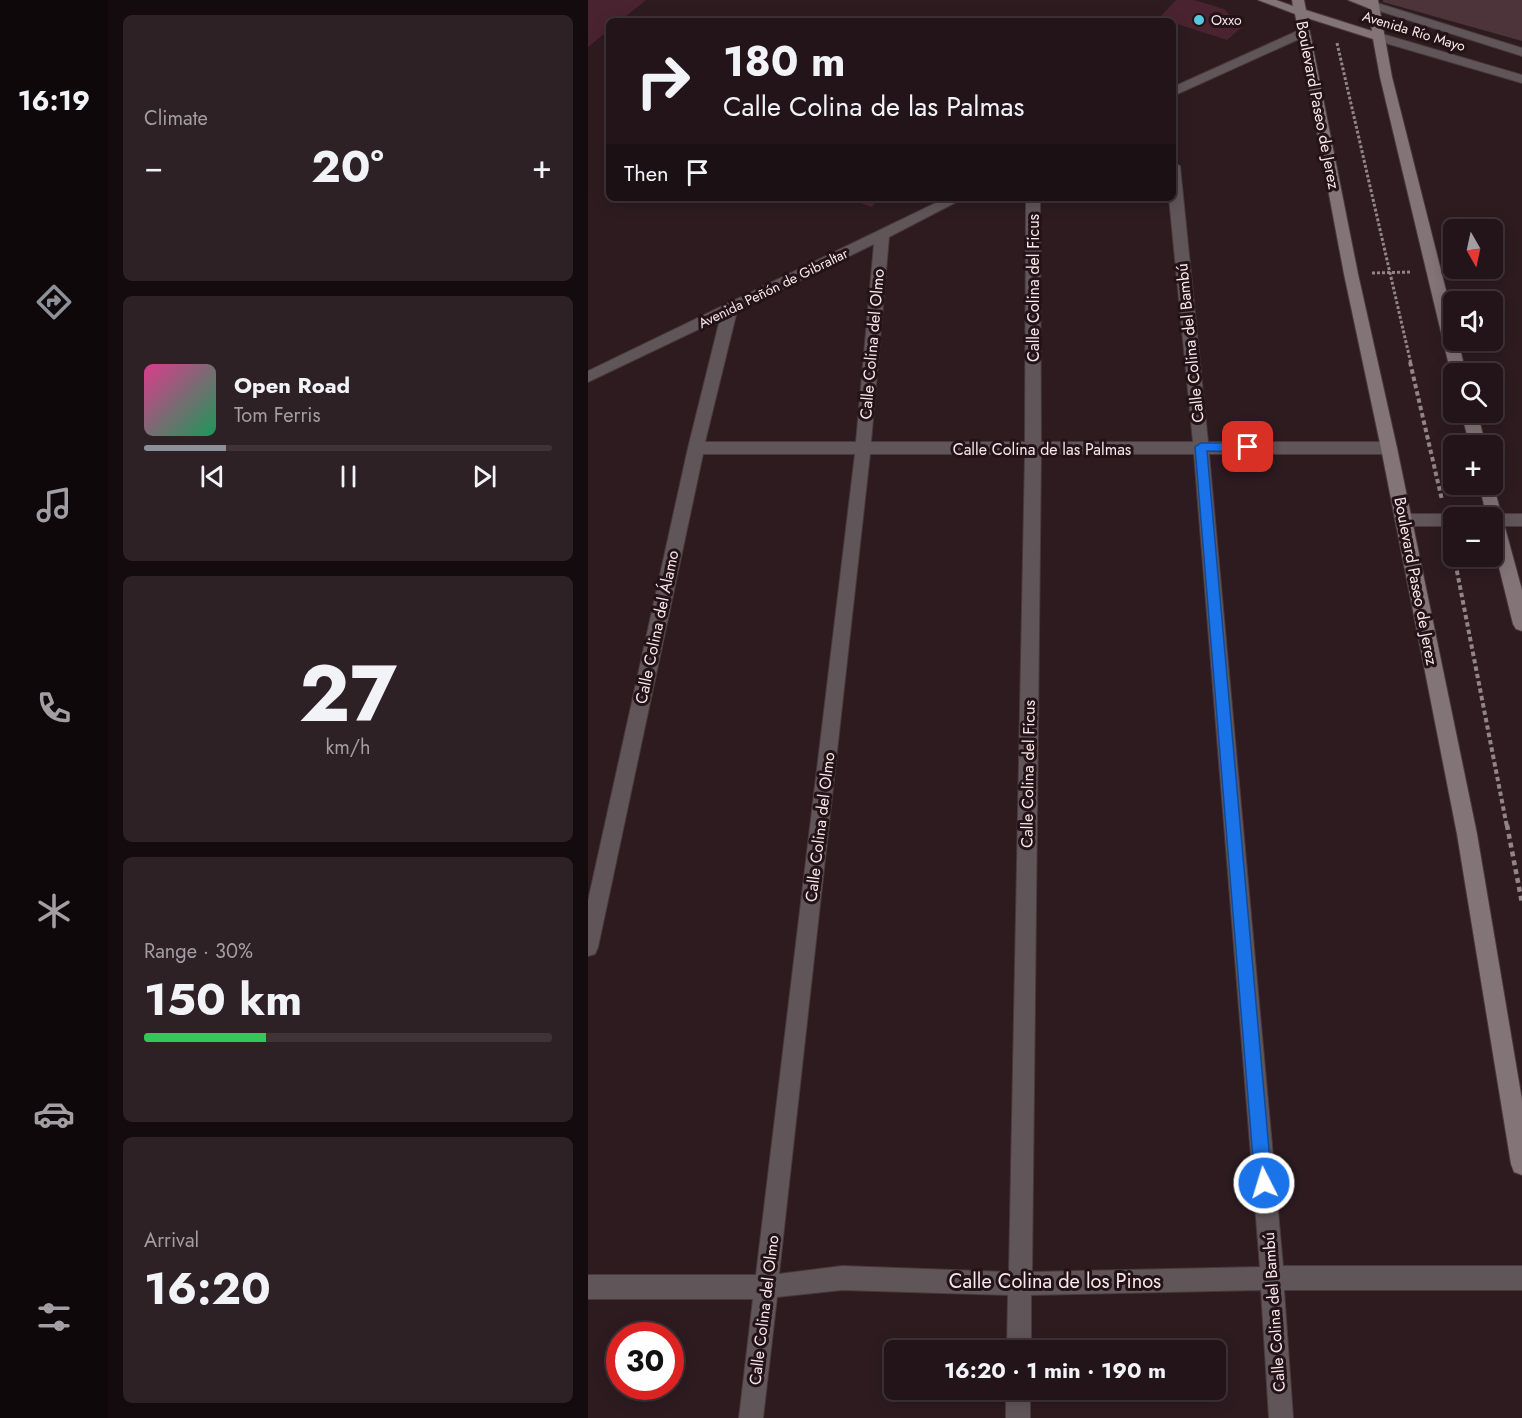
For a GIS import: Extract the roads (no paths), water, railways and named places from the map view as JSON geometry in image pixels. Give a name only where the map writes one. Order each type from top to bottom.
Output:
[{"type":"main road","name":"Avenida Río Mayo","points":[[1264,0],[1299,6],[1337,23],[1380,37]]},
{"type":"main road","name":"Avenida Río Mayo","points":[[1354,0],[1373,3]]},
{"type":"main road","points":[[1373,3],[1386,77],[1457,363]]},
{"type":"main road","name":"Boulevard Paseo de Jerez","points":[[1299,6],[1351,274],[1389,448],[1467,834],[1522,1164]]},
{"type":"main road","points":[[1503,553],[1522,624]]},
{"type":"street","name":"Avenida Río Mayo","points":[[1373,3],[1522,52]]},
{"type":"street","points":[[1176,91],[1304,32]]},
{"type":"street","name":"Avenida Río Mayo","points":[[1380,37],[1522,79]]},
{"type":"street","name":"Calle Colina del Bambú","points":[[1176,196],[1201,447],[1272,1278],[1281,1418]]},
{"type":"street","name":"Avenida Peñón de Gibraltar","points":[[588,377],[951,201]]},
{"type":"street","name":"Calle Colina del Ficus","points":[[1019,1340],[1033,450],[1033,201]]},
{"type":"street","name":"Calle Colina del Olmo","points":[[751,1418],[863,449],[882,235]]},
{"type":"street","name":"Calle Colina del Álamo","points":[[588,947],[593,894],[730,308]]},
{"type":"street","name":"Calle Colina de las Palmas","points":[[696,448],[1033,450],[1201,447],[1389,448]]},
{"type":"street","points":[[1403,520],[1443,520]]},
{"type":"street","points":[[1503,520],[1522,520]]},
{"type":"street","name":"Calle Colina de los Pinos","points":[[588,1287],[767,1287],[842,1278],[1020,1284],[1272,1278],[1522,1278]]},
{"type":"street","points":[[1018,1400],[1018,1418]]},
{"type":"place","name":"Oxxo","points":[[1199,20]]}]
